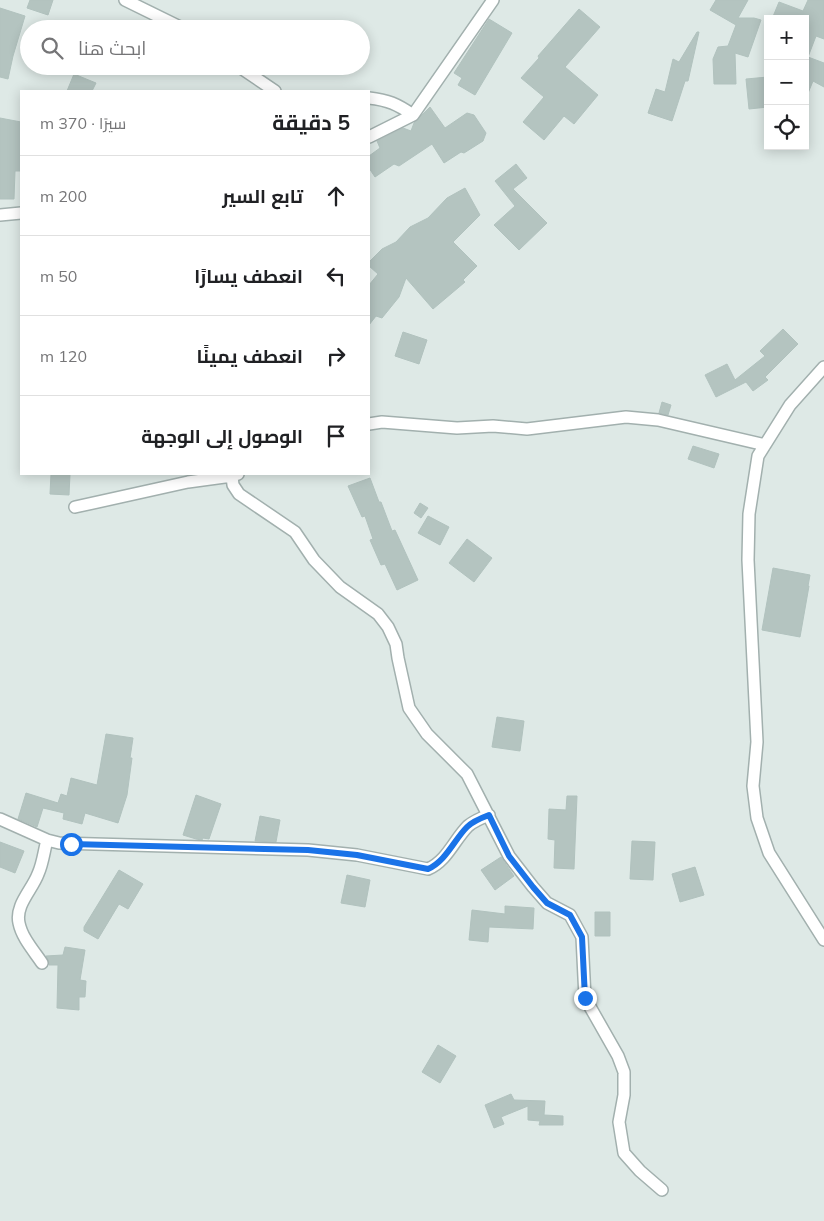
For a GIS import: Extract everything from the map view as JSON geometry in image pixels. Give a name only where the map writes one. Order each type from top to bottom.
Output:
[{"type":"street","points":[[125,0],[166,20]]},
{"type":"street","points":[[370,136],[412,115],[493,0]]},
{"type":"street","points":[[251,75],[274,90]]},
{"type":"street","points":[[370,98],[386,100],[399,105],[412,115]]},
{"type":"street","points":[[0,215],[20,213]]},
{"type":"street","points":[[824,367],[790,405],[758,456],[749,514],[748,560],[757,742],[753,786],[757,818],[769,853],[824,940]]},
{"type":"street","points":[[370,424],[382,422],[456,428],[493,426],[527,429],[626,417],[658,420],[765,445]]},
{"type":"street","points":[[75,507],[188,482],[235,475],[234,485],[239,494],[295,532],[314,560],[340,587],[378,614],[388,626],[396,644],[409,708],[427,734],[467,774],[509,856],[547,903],[570,915],[582,937],[585,998],[618,1056],[624,1072],[624,1095],[619,1122],[624,1153],[640,1171],[662,1190]]},
{"type":"street","points":[[0,819],[47,840],[71,844],[308,850],[357,855],[428,869],[438,863],[467,827],[489,815]]},
{"type":"street","points":[[42,964],[22,933],[19,913],[22,902],[40,871],[47,840]]},
{"type":"building","points":[[30,0],[53,0],[48,15],[27,8]]},
{"type":"building","points":[[716,0],[748,0],[738,18],[761,20],[748,57],[735,53],[736,84],[714,84],[713,59],[718,47],[728,46],[736,25],[710,10]]},
{"type":"building","points":[[808,0],[824,0],[824,39],[816,36],[809,54],[809,15],[774,15],[779,2],[803,11]]},
{"type":"building","points":[[0,8],[25,16],[24,20],[20,20],[20,33],[8,79],[0,77]]},
{"type":"building","points":[[579,9],[600,27],[565,67],[598,95],[574,124],[564,116],[544,140],[523,122],[544,97],[521,78]]},
{"type":"building","points":[[489,19],[512,33],[475,95],[458,85],[462,78],[454,73]]},
{"type":"building","points":[[697,32],[699,32],[688,81],[685,81],[672,121],[648,113],[656,89],[665,92],[673,59],[679,62]]},
{"type":"building","points":[[809,57],[824,63],[824,87],[813,81],[809,91]]},
{"type":"building","points":[[74,75],[96,83],[92,90],[67,90]]},
{"type":"building","points":[[764,77],[764,107],[749,109],[746,79]]},
{"type":"building","points":[[430,107],[445,128],[467,113],[474,115],[486,133],[483,141],[444,163],[432,144],[399,166],[394,164],[375,177],[370,170],[370,155],[380,148],[377,141],[403,128],[411,131],[414,123]]},
{"type":"building","points":[[0,118],[20,122],[20,171],[15,171],[14,199],[0,199]]},
{"type":"building","points":[[516,164],[527,178],[513,189],[547,223],[519,250],[494,225],[515,206],[495,181]]},
{"type":"building","points":[[465,188],[480,215],[453,242],[477,266],[463,280],[465,282],[433,309],[406,278],[399,297],[382,318],[376,316],[370,324],[370,284],[378,274],[370,267],[370,261],[382,249],[396,242],[410,227],[428,218],[447,198]]},
{"type":"building","points":[[783,329],[798,344],[765,377],[768,380],[753,391],[746,382],[716,397],[705,375],[727,364],[735,380],[765,356],[760,351]]},
{"type":"building","points":[[403,332],[427,340],[419,364],[395,356]]},
{"type":"building","points":[[662,402],[671,405],[668,415],[659,413]]},
{"type":"building","points":[[693,446],[719,454],[714,468],[688,459]]},
{"type":"building","points":[[51,475],[70,475],[69,495],[50,494]]},
{"type":"building","points":[[370,478],[392,531],[395,530],[418,580],[397,590],[385,564],[381,565],[370,540],[373,539],[365,516],[362,517],[348,486]]},
{"type":"building","points":[[420,503],[428,508],[421,518],[414,513]]},
{"type":"building","points":[[428,516],[449,527],[440,545],[418,533]]},
{"type":"building","points":[[467,539],[492,558],[474,582],[449,563]]},
{"type":"building","points":[[773,568],[810,575],[800,637],[762,630]]},
{"type":"building","points":[[497,717],[524,721],[520,751],[492,747]]},
{"type":"building","points":[[106,734],[133,738],[127,795],[118,823],[85,813],[82,824],[63,819],[64,813],[43,808],[37,827],[18,819],[26,793],[58,803],[61,794],[67,796],[71,778],[97,785]]},
{"type":"building","points":[[196,795],[221,804],[209,839],[203,838],[202,840],[183,835]]},
{"type":"building","points":[[567,796],[577,796],[574,869],[554,868],[555,840],[548,839],[549,809],[566,810]]},
{"type":"building","points":[[260,816],[280,820],[276,842],[255,841]]},
{"type":"building","points":[[632,841],[655,842],[653,880],[630,879]]},
{"type":"building","points":[[0,842],[24,851],[15,873],[0,867]]},
{"type":"building","points":[[501,857],[514,876],[495,890],[481,870]]},
{"type":"building","points":[[695,867],[704,895],[680,902],[672,874]]},
{"type":"building","points":[[119,870],[143,884],[128,909],[119,904],[98,939],[84,931],[84,927]]},
{"type":"building","points":[[347,875],[370,880],[365,907],[341,903]]},
{"type":"building","points":[[505,906],[534,908],[533,929],[489,927],[488,942],[469,940],[472,910],[505,914]]},
{"type":"building","points":[[595,912],[610,912],[610,936],[595,936]]},
{"type":"building","points":[[65,947],[85,950],[80,980],[86,981],[85,997],[79,997],[79,1010],[57,1008],[58,965],[49,965],[46,956],[63,955]]},
{"type":"building","points":[[438,1045],[456,1056],[440,1083],[422,1072]]},
{"type":"building","points":[[511,1094],[514,1100],[545,1101],[544,1115],[563,1116],[563,1125],[539,1125],[540,1121],[528,1120],[528,1106],[501,1117],[504,1124],[494,1128],[485,1105]]},
{"type":"route","points":[[71,844],[308,850],[357,855],[428,869],[438,863],[467,827],[489,815],[509,856],[547,903],[570,915],[582,937],[585,998]]}]
